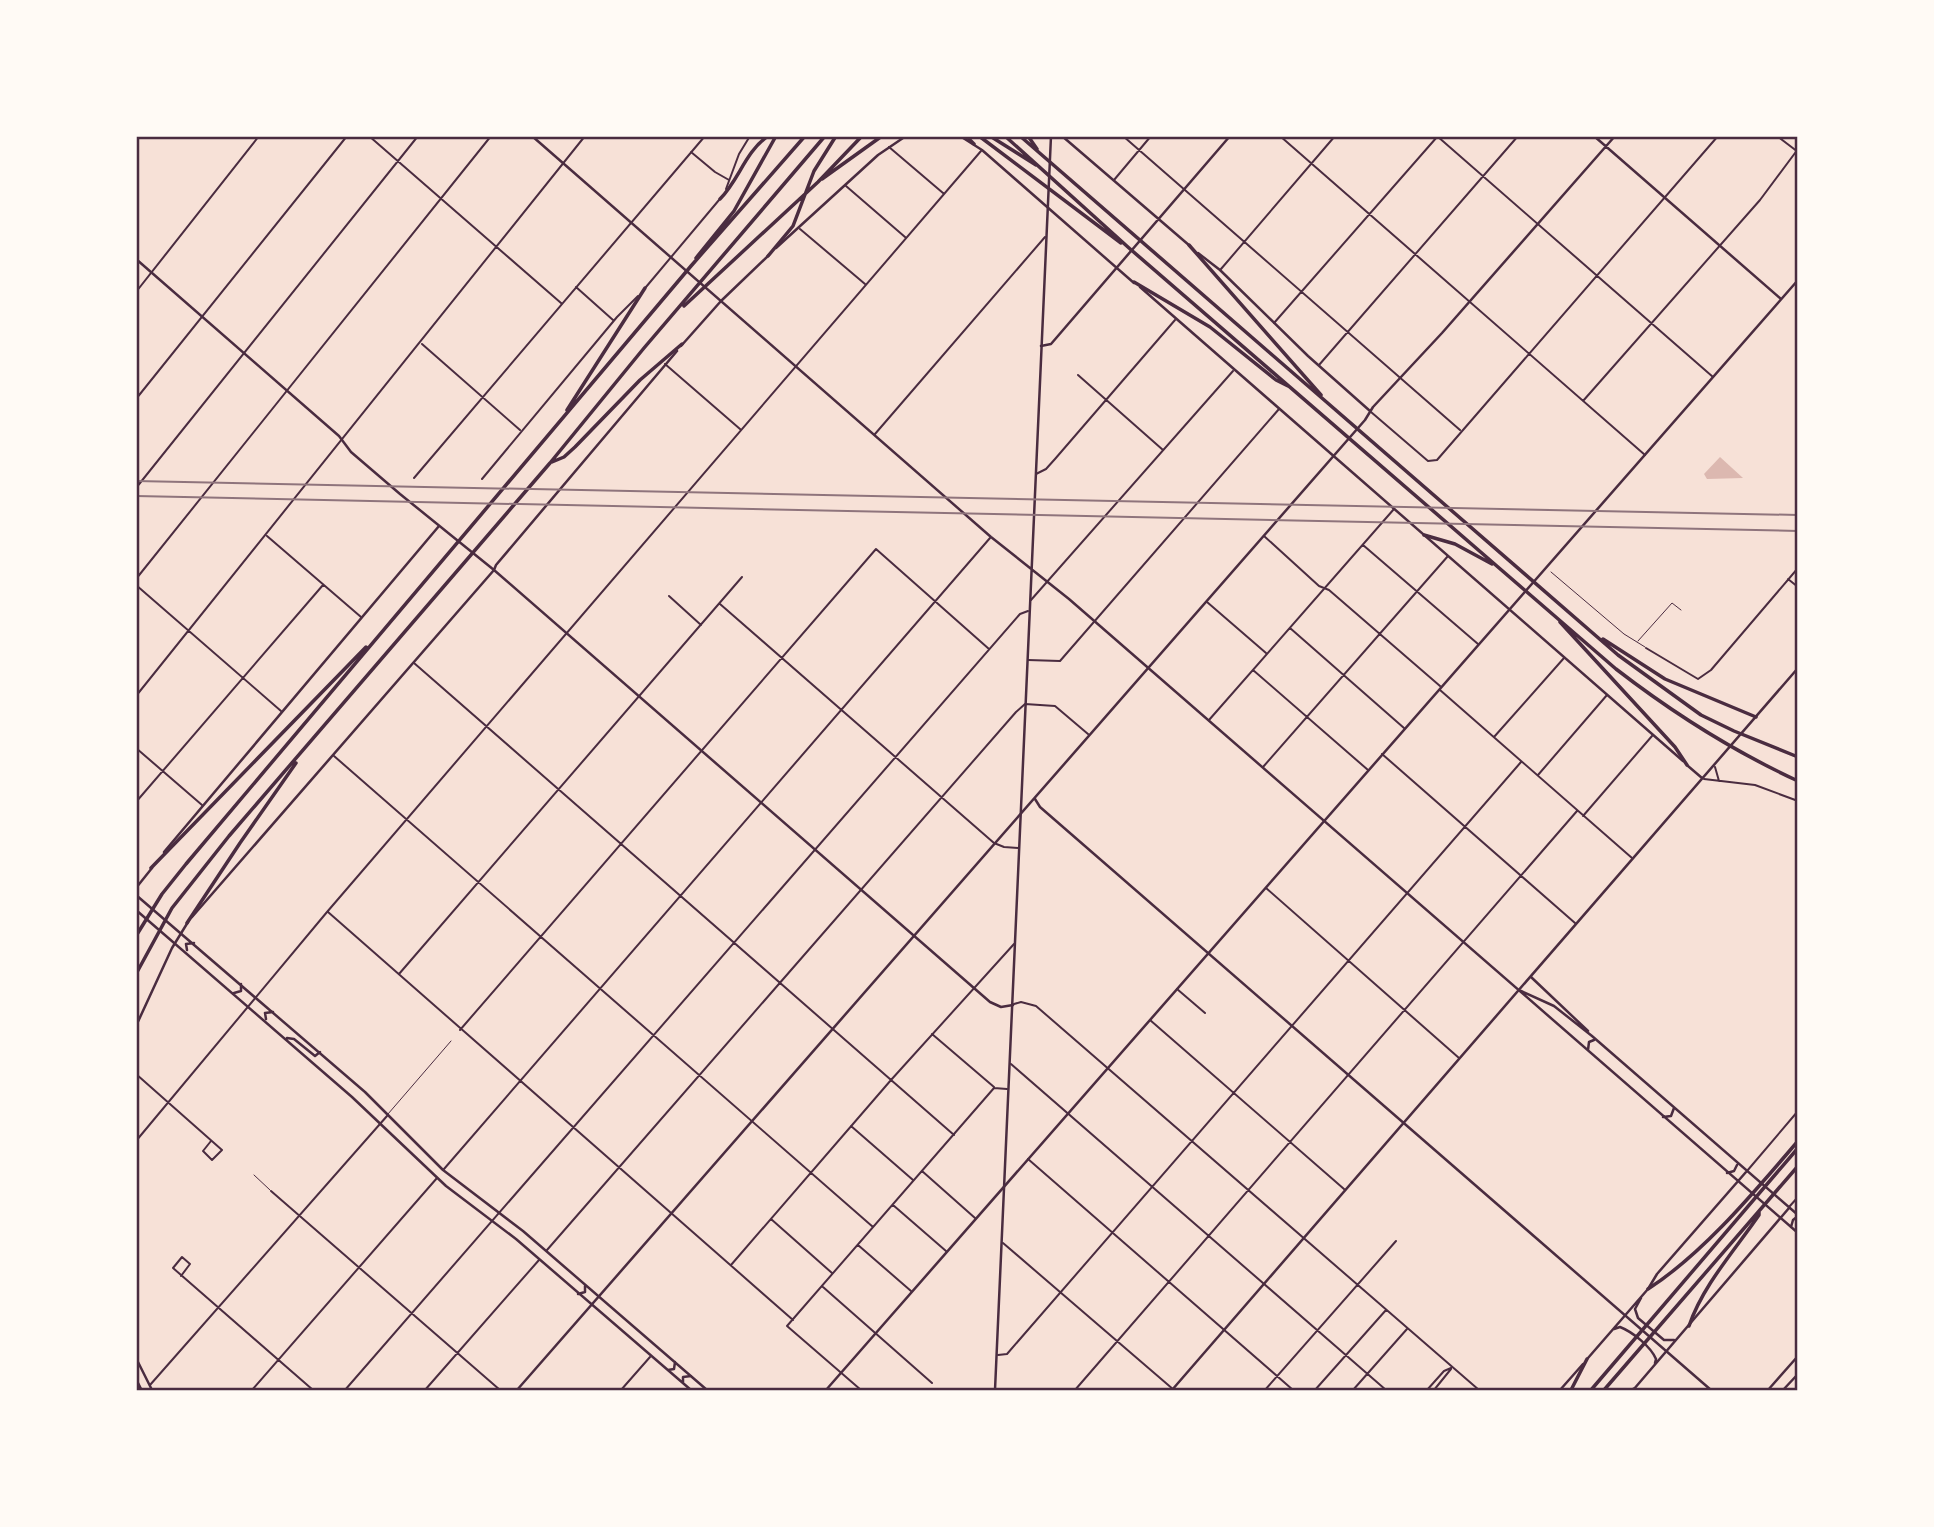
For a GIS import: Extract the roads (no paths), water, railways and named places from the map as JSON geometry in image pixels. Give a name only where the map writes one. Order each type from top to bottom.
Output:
[{"type":"highway","points":[[720,199],[730,189],[752,150],[768,136]]},
{"type":"highway","points":[[136,936],[162,894],[186,863],[691,265],[734,211],[776,136]]},
{"type":"highway","points":[[691,265],[805,136]]},
{"type":"highway","points":[[136,974],[172,908],[229,836],[550,463],[825,136]]},
{"type":"highway","points":[[768,256],[793,226],[812,177],[836,136]]},
{"type":"highway","points":[[674,316],[818,182],[862,136]]},
{"type":"highway","points":[[818,182],[882,136]]},
{"type":"highway","points":[[966,136],[974,144]]},
{"type":"highway","points":[[979,136],[1129,248]]},
{"type":"highway","points":[[990,136],[1040,167]]},
{"type":"highway","points":[[1005,136],[1129,248],[1648,694],[1711,736],[1797,781]]},
{"type":"highway","points":[[1020,136],[1110,217],[1644,676],[1690,708],[1722,725],[1797,757]]},
{"type":"highway","points":[[1028,136],[1040,153]]},
{"type":"highway","points":[[1189,246],[1332,407]]},
{"type":"highway","points":[[1134,282],[1210,327],[1276,380],[1295,390]]},
{"type":"highway","points":[[561,421],[645,288]]},
{"type":"highway","points":[[550,463],[564,457],[640,380],[682,344]]},
{"type":"highway","points":[[1424,535],[1455,544],[1495,565]]},
{"type":"highway","points":[[1557,617],[1565,629],[1675,747],[1687,765]]},
{"type":"highway","points":[[151,868],[387,625]]},
{"type":"highway","points":[[1592,632],[1665,679],[1756,717]]},
{"type":"highway","points":[[187,923],[308,746]]},
{"type":"highway","points":[[1648,1289],[1678,1266],[1739,1209],[1797,1141]]},
{"type":"highway","points":[[1591,1391],[1797,1148]]},
{"type":"highway","points":[[1604,1391],[1797,1167]]},
{"type":"highway","points":[[1689,1326],[1709,1287],[1759,1215],[1759,1211]]},
{"type":"highway","points":[[1571,1391],[1587,1359]]},
{"type":"highway","points":[[136,1380],[141,1391]]},
{"type":"street","points":[[136,140],[139,136]]},
{"type":"street","points":[[136,292],[259,136]]},
{"type":"street","points":[[136,399],[347,136]]},
{"type":"street","points":[[369,136],[562,304]]},
{"type":"street","points":[[136,488],[418,136]]},
{"type":"street","points":[[136,579],[491,136]]},
{"type":"street","points":[[532,136],[796,368],[991,537],[1094,621],[1797,1233]]},
{"type":"street","points":[[136,696],[585,136]]},
{"type":"street","points":[[414,478],[705,136]]},
{"type":"street","points":[[482,478],[614,320],[645,288],[720,199],[739,154],[750,136]]},
{"type":"street","points":[[136,1026],[175,942],[187,923],[494,570],[682,344],[721,301],[768,256],[889,147],[906,136]]},
{"type":"street","points":[[960,136],[982,150],[1702,779],[1755,785],[1797,801]]},
{"type":"street","points":[[1062,136],[1068,138],[1113,181],[1220,270],[1318,366],[1428,461],[1433,462],[1718,136]]},
{"type":"street","points":[[1123,136],[1462,431]]},
{"type":"street","points":[[1113,181],[1151,136]]},
{"type":"street","points":[[1041,346],[1051,344],[1230,136]]},
{"type":"street","points":[[1280,136],[1645,455]]},
{"type":"street","points":[[1220,270],[1335,136]]},
{"type":"street","points":[[1318,366],[1518,136]]},
{"type":"street","points":[[1594,136],[1781,299]]},
{"type":"street","points":[[517,1391],[1400,378],[1615,136]]},
{"type":"street","points":[[1583,401],[1760,200],[1797,150],[1777,136]]},
{"type":"street","points":[[1274,323],[1437,137],[1713,377]]},
{"type":"street","points":[[995,1391],[1051,139]]},
{"type":"street","points":[[889,147],[944,194]]},
{"type":"street","points":[[136,1141],[327,912],[982,150]]},
{"type":"street","points":[[691,152],[715,172],[730,180]]},
{"type":"street","points":[[845,186],[906,238]]},
{"type":"street","points":[[799,228],[866,285]]},
{"type":"street","points":[[875,435],[1046,235]]},
{"type":"street","points":[[136,259],[343,439],[351,452],[494,570],[994,1006],[1003,1007],[1021,1002],[1037,1006],[1479,1391]]},
{"type":"street","points":[[826,1391],[1797,280]]},
{"type":"street","points":[[576,287],[614,320]]},
{"type":"street","points":[[1035,474],[1046,469],[1177,319]]},
{"type":"street","points":[[420,343],[521,431]]},
{"type":"street","points":[[665,365],[741,430]]},
{"type":"street","points":[[1029,603],[1234,370]]},
{"type":"street","points":[[1078,375],[1164,451]]},
{"type":"street","points":[[1027,660],[1060,661],[1279,409]]},
{"type":"street","points":[[1208,721],[1394,509]]},
{"type":"street","points":[[136,888],[202,805],[439,526]]},
{"type":"street","points":[[1263,535],[1323,589],[1329,590],[1380,633],[1632,859]]},
{"type":"street","points":[[266,536],[362,618]]},
{"type":"street","points":[[443,1170],[991,537]]},
{"type":"street","points":[[1362,544],[1478,645]]},
{"type":"street","points":[[460,1030],[876,550],[990,650]]},
{"type":"street","points":[[1262,768],[1448,556]]},
{"type":"street","points":[[1546,568],[1551,572]]},
{"type":"street","points":[[1646,648],[1698,679],[1706,675],[1797,568]]},
{"type":"street","points":[[398,975],[742,577]]},
{"type":"street","points":[[1788,579],[1797,587]]},
{"type":"street","points":[[136,585],[282,711]]},
{"type":"street","points":[[136,802],[323,585]]},
{"type":"street","points":[[668,596],[701,626]]},
{"type":"street","points":[[1206,601],[1266,654]]},
{"type":"street","points":[[720,604],[994,843],[1019,848]]},
{"type":"street","points":[[345,1391],[1020,614],[1029,611]]},
{"type":"street","points":[[1289,628],[1405,729]]},
{"type":"street","points":[[1494,738],[1564,657]]},
{"type":"street","points":[[414,663],[954,1135]]},
{"type":"street","points":[[1002,1242],[1173,1390],[1797,668]]},
{"type":"street","points":[[1253,670],[1368,771]]},
{"type":"street","points":[[1537,776],[1607,695]]},
{"type":"street","points":[[1025,704],[1055,706],[1089,734]]},
{"type":"street","points":[[546,1251],[941,796],[1025,704]]},
{"type":"street","points":[[1583,816],[1653,735]]},
{"type":"street","points":[[136,748],[202,805]]},
{"type":"street","points":[[1382,754],[1576,924]]},
{"type":"street","points":[[333,755],[873,1227]]},
{"type":"street","points":[[996,1355],[1007,1354],[1521,762]]},
{"type":"street","points":[[1715,764],[1714,772],[1719,782]]},
{"type":"street","points":[[1035,796],[1040,807],[1711,1390]]},
{"type":"street","points":[[1075,1391],[1577,811]]},
{"type":"street","points":[[1266,888],[1460,1058]]},
{"type":"street","points":[[138,896],[320,1052],[443,1170],[546,1251],[707,1391]]},
{"type":"street","points":[[136,910],[284,1037],[437,1178],[493,1220],[691,1391]]},
{"type":"street","points":[[327,912],[793,1320]]},
{"type":"street","points":[[187,952],[187,944],[194,943]]},
{"type":"street","points":[[730,1266],[891,1080],[1015,943]]},
{"type":"street","points":[[1531,976],[1592,1037]]},
{"type":"street","points":[[234,993],[240,991],[242,984]]},
{"type":"street","points":[[1177,989],[1205,1013]]},
{"type":"street","points":[[1518,990],[1554,1006],[1597,1041],[1789,1208],[1797,1216],[1791,1227]]},
{"type":"street","points":[[266,1021],[265,1013],[273,1012]]},
{"type":"street","points":[[1150,1020],[1345,1190]]},
{"type":"street","points":[[932,1034],[995,1088],[1009,1089]]},
{"type":"street","points":[[284,1037],[294,1039],[315,1056],[320,1052]]},
{"type":"street","points":[[1588,1051],[1589,1042],[1597,1041]]},
{"type":"street","points":[[1010,1063],[1385,1391]]},
{"type":"street","points":[[136,1074],[222,1150],[214,1160],[203,1152],[211,1141]]},
{"type":"street","points":[[860,1391],[787,1326],[995,1088]]},
{"type":"street","points":[[1662,1116],[1671,1116],[1674,1108]]},
{"type":"street","points":[[1560,1391],[1797,1111]]},
{"type":"street","points":[[150,1386],[388,1115]]},
{"type":"street","points":[[851,1126],[914,1181]]},
{"type":"street","points":[[416,1158],[416,1151],[421,1149]]},
{"type":"street","points":[[1028,1159],[1293,1391]]},
{"type":"street","points":[[1727,1173],[1734,1171],[1737,1164]]},
{"type":"street","points":[[922,1171],[976,1218]]},
{"type":"street","points":[[252,1391],[437,1178]]},
{"type":"street","points":[[271,1191],[500,1391]]},
{"type":"street","points":[[1633,1390],[1797,1197]]},
{"type":"street","points":[[893,1205],[946,1252]]},
{"type":"street","points":[[771,1219],[833,1273]]},
{"type":"street","points":[[1265,1391],[1396,1241]]},
{"type":"street","points":[[858,1245],[912,1292]]},
{"type":"street","points":[[181,1276],[190,1263],[182,1257],[173,1267],[181,1276],[313,1391]]},
{"type":"street","points":[[425,1391],[539,1259]]},
{"type":"street","points":[[578,1294],[585,1292],[584,1285]]},
{"type":"street","points":[[822,1286],[933,1383]]},
{"type":"street","points":[[1643,1294],[1635,1308],[1638,1318],[1664,1340],[1677,1339]]},
{"type":"street","points":[[1315,1391],[1386,1309]]},
{"type":"street","points":[[1611,1330],[1620,1327],[1626,1329],[1655,1355],[1654,1366]]},
{"type":"street","points":[[1353,1391],[1407,1328]]},
{"type":"street","points":[[1770,1390],[1797,1356]]},
{"type":"street","points":[[621,1391],[650,1357]]},
{"type":"street","points":[[136,1358],[152,1391]]},
{"type":"street","points":[[668,1370],[674,1369],[675,1363]]},
{"type":"street","points":[[1427,1391],[1444,1371],[1452,1367]]},
{"type":"street","points":[[1434,1391],[1452,1367]]},
{"type":"street","points":[[1783,1391],[1797,1374]]},
{"type":"street","points":[[684,1384],[682,1377],[691,1376]]},
{"type":"lane","points":[[1551,572],[1646,648]]},
{"type":"lane","points":[[1637,643],[1672,603],[1681,610]]},
{"type":"lane","points":[[388,1115],[451,1041]]},
{"type":"lane","points":[[254,1175],[271,1191]]},
{"type":"railway","points":[[136,481],[1798,515]]},
{"type":"railway","points":[[136,496],[1798,531]]}]
